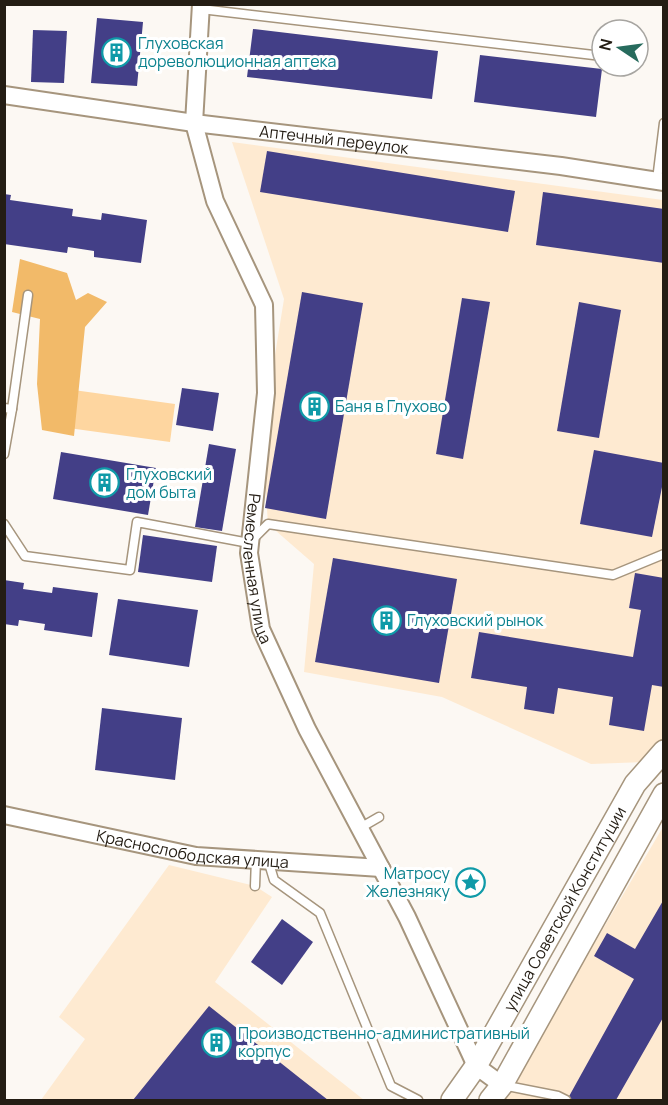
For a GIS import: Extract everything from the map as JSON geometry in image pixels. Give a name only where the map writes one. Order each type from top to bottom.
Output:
[{"type":"street","name":"Ремесленная улица","points":[[201,7],[194,123],[215,201],[264,305],[266,393],[249,543],[261,629],[308,729],[407,916],[476,1066],[496,1093]]},
{"type":"street","name":"Аптечный переулок","points":[[4,95],[194,123],[561,166],[660,181]]},
{"type":"street","name":"улица Советской Конституции","points":[[452,1101],[476,1066],[635,784],[663,752]]},
{"type":"street","name":"улица Советской Конституции","points":[[496,1093],[655,823],[663,794]]},
{"type":"street","name":"Краснослободская улица","points":[[4,815],[196,856],[381,868]]},
{"type":"lane","points":[[201,7],[590,55]]},
{"type":"lane","points":[[660,181],[663,123]]},
{"type":"lane","points":[[4,454],[8,408],[28,295]]},
{"type":"lane","points":[[4,524],[25,556],[130,570],[136,522],[249,543],[268,524],[613,575],[663,554]]},
{"type":"lane","points":[[360,828],[379,817]]},
{"type":"lane","points":[[255,886],[262,860]]},
{"type":"lane","points":[[262,860],[274,880],[320,913],[391,1086],[418,1101]]},
{"type":"lane","points":[[496,1093],[558,1096],[566,1101]]},
{"type":"shaded area","points":[[232,142],[663,200],[664,737],[645,762],[591,764],[442,697],[304,672],[314,564],[268,524],[262,436],[284,299]]},
{"type":"shaded area","points":[[20,259],[67,273],[76,300],[88,293],[107,302],[85,327],[74,436],[42,430],[37,384],[40,319],[12,312]]},
{"type":"shaded area","points":[[59,388],[175,404],[170,442],[54,426]]},
{"type":"shaded area","points":[[663,827],[663,1100],[502,1100]]},
{"type":"shaded area","points":[[169,865],[255,886],[272,897],[215,982],[364,1100],[41,1100],[85,1039],[59,1017]]},
{"type":"building","name":"Глуховская дореволюционная аптека","points":[[97,18],[143,22],[137,86],[91,83]]},
{"type":"building","points":[[253,29],[438,51],[432,99],[247,77]]},
{"type":"building","points":[[33,30],[67,31],[64,83],[31,82]]},
{"type":"building","points":[[480,55],[590,68],[590,78],[601,78],[596,117],[474,102]]},
{"type":"building","points":[[267,151],[515,191],[508,232],[260,192]]},
{"type":"building","points":[[543,192],[664,209],[664,263],[536,245]]},
{"type":"building","points":[[4,194],[11,195],[10,200],[73,209],[72,216],[101,220],[102,213],[147,220],[141,263],[94,257],[94,251],[68,247],[67,253],[4,244]]},
{"type":"building","name":"Баня в Глухово","points":[[302,292],[363,303],[326,519],[265,508]]},
{"type":"building","points":[[462,298],[490,302],[463,459],[436,454]]},
{"type":"building","points":[[579,302],[621,310],[599,438],[557,431]]},
{"type":"building","points":[[182,388],[219,393],[213,431],[176,425]]},
{"type":"building","points":[[209,444],[236,449],[222,531],[195,527]]},
{"type":"building","points":[[594,450],[664,463],[664,477],[652,537],[580,524]]},
{"type":"building","name":"Глуховский дом быта","points":[[61,452],[156,468],[148,515],[53,499]]},
{"type":"building","points":[[143,535],[217,546],[212,582],[138,572]]},
{"type":"building","name":"Глуховский рынок","points":[[333,558],[457,579],[439,683],[315,662]]},
{"type":"building","points":[[635,573],[664,578],[664,687],[652,685],[644,731],[609,725],[613,697],[558,688],[554,714],[524,709],[527,687],[471,678],[479,632],[633,657],[641,610],[629,608]]},
{"type":"building","points":[[4,580],[24,583],[23,589],[52,593],[53,587],[98,593],[92,637],[44,630],[45,624],[19,620],[18,626],[4,624]]},
{"type":"building","points":[[118,599],[198,610],[189,667],[109,655]]},
{"type":"building","points":[[102,708],[182,718],[175,780],[95,770]]},
{"type":"building","points":[[664,899],[664,1016],[616,1100],[567,1100],[634,979],[594,956],[607,933],[635,949]]},
{"type":"building","points":[[282,919],[313,942],[282,985],[251,962]]},
{"type":"building","name":"Производственно-административный корпус","points":[[209,1006],[301,1079],[328,1100],[133,1100]]},
{"type":"place","name":"Глуховская дореволюционная аптека","points":[[117,52]]},
{"type":"place","name":"Баня в Глухово","points":[[314,406]]},
{"type":"place","name":"Глуховский дом быта","points":[[105,483]]},
{"type":"place","name":"Глуховский рынок","points":[[386,620]]},
{"type":"place","name":"Матросу Железняку","points":[[471,882]]},
{"type":"place","name":"Производственно-административный корпус","points":[[217,1042]]}]
